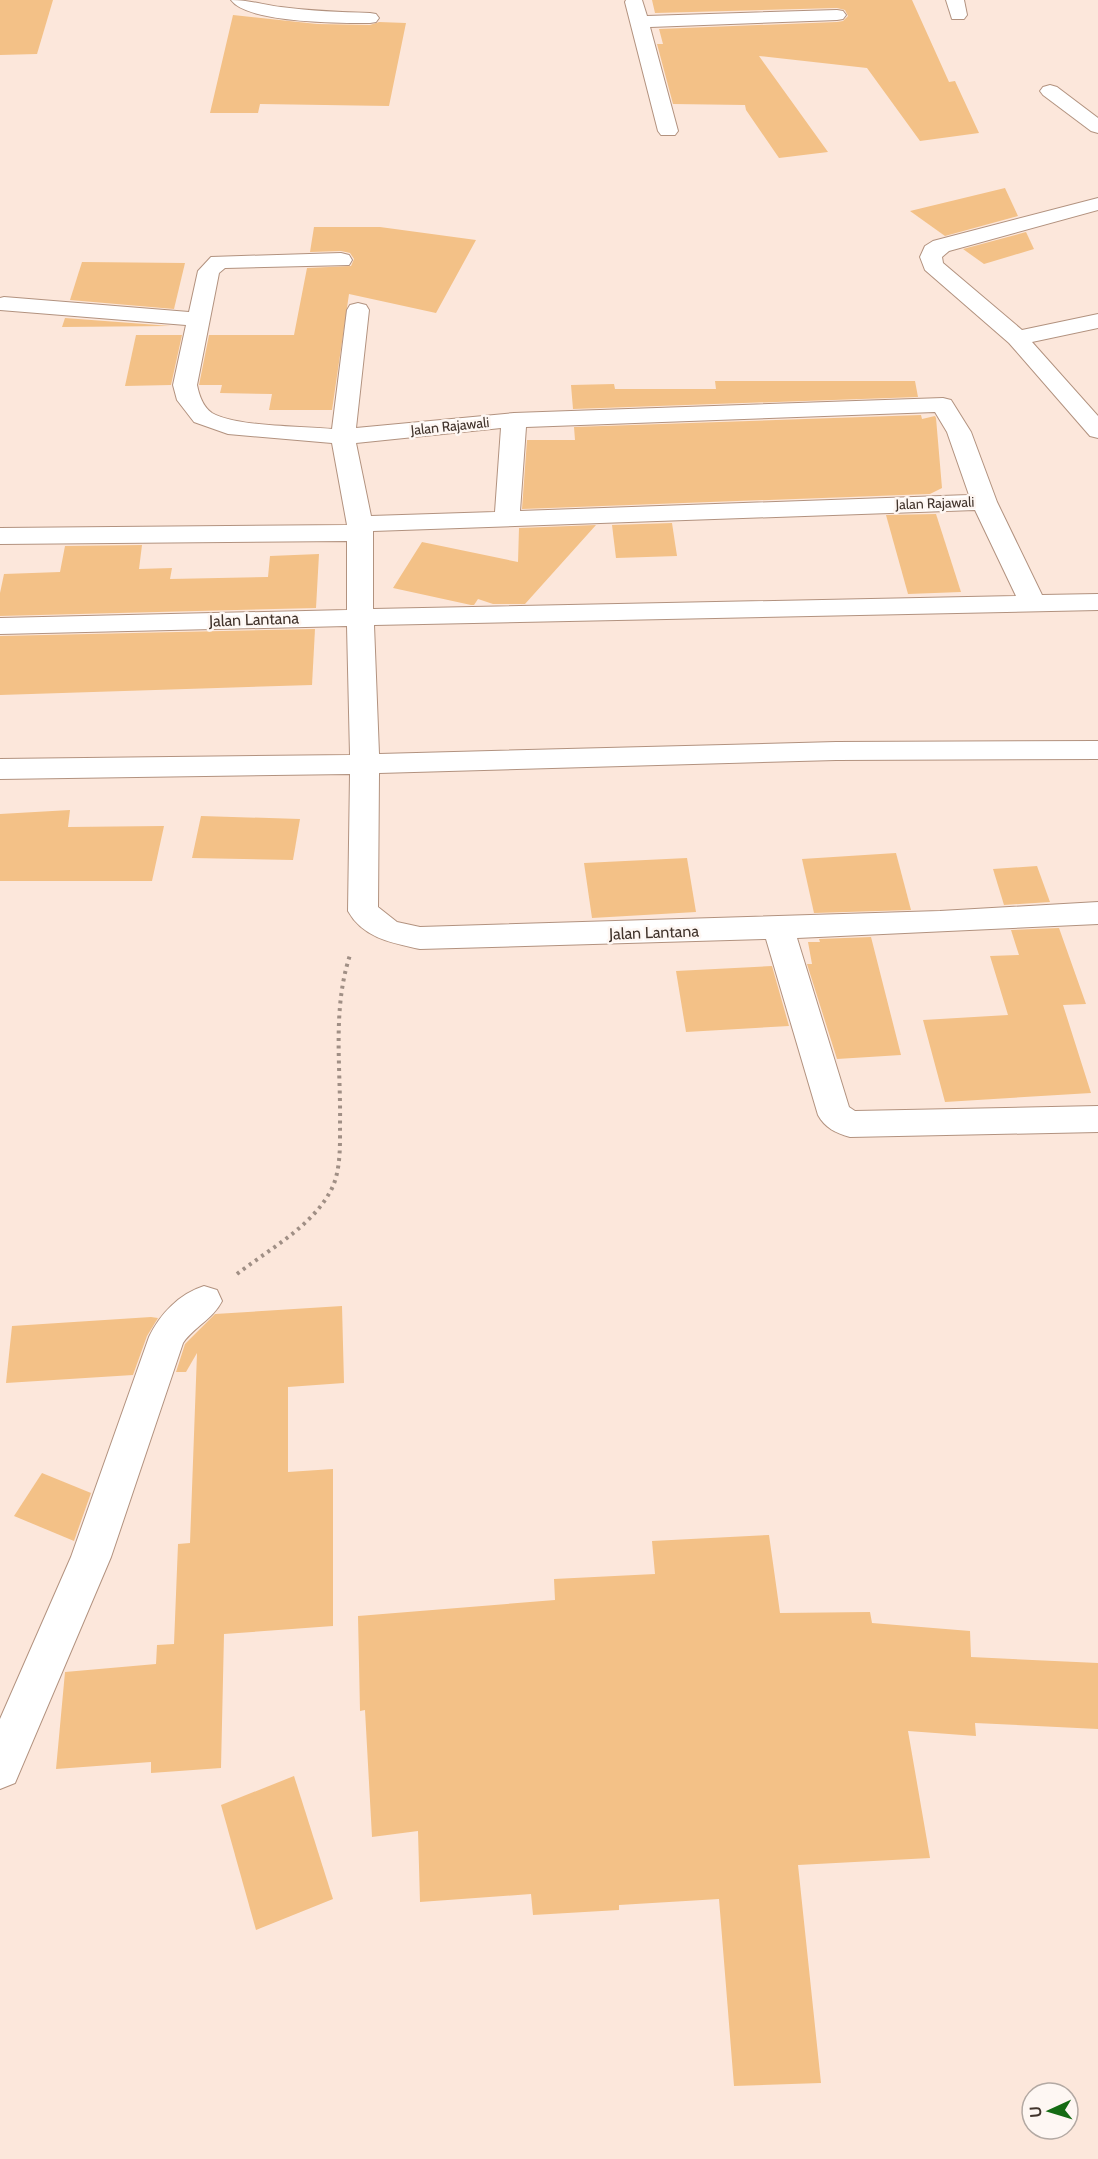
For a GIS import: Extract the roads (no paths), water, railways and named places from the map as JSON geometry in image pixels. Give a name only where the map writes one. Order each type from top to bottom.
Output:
[{"type":"street","points":[[240,0],[253,8],[274,11],[370,18]]},
{"type":"street","points":[[634,0],[668,131]]},
{"type":"street","points":[[639,22],[837,15]]},
{"type":"street","points":[[1050,92],[1098,127]]},
{"type":"street","points":[[1098,204],[940,246],[933,251],[932,257],[933,265],[1017,338],[1098,431]]},
{"type":"street","name":"Jalan Rajawali","points":[[0,536],[360,528],[507,519],[984,502],[959,432],[943,405],[514,420],[343,437],[228,427],[202,417],[189,400],[185,385],[209,271],[219,262],[341,260]]},
{"type":"street","points":[[4,304],[199,319]]},
{"type":"street","points":[[358,310],[343,437],[360,528],[360,616],[365,764]]},
{"type":"street","points":[[1017,338],[1098,321]]},
{"type":"street","points":[[507,519],[514,420]]},
{"type":"street","points":[[984,502],[1033,603]]},
{"type":"street","name":"Jalan Lantana","points":[[0,626],[360,616],[781,610],[1098,602]]},
{"type":"street","points":[[0,769],[365,764],[836,750],[1098,750]]},
{"type":"street","name":"Jalan Lantana","points":[[365,764],[363,911],[387,932],[420,938],[491,938],[778,928],[1098,913]]},
{"type":"street","points":[[778,928],[835,1115],[850,1124],[1098,1119]]},
{"type":"street","points":[[0,1768],[91,1557],[167,1337],[176,1324],[204,1301]]}]
